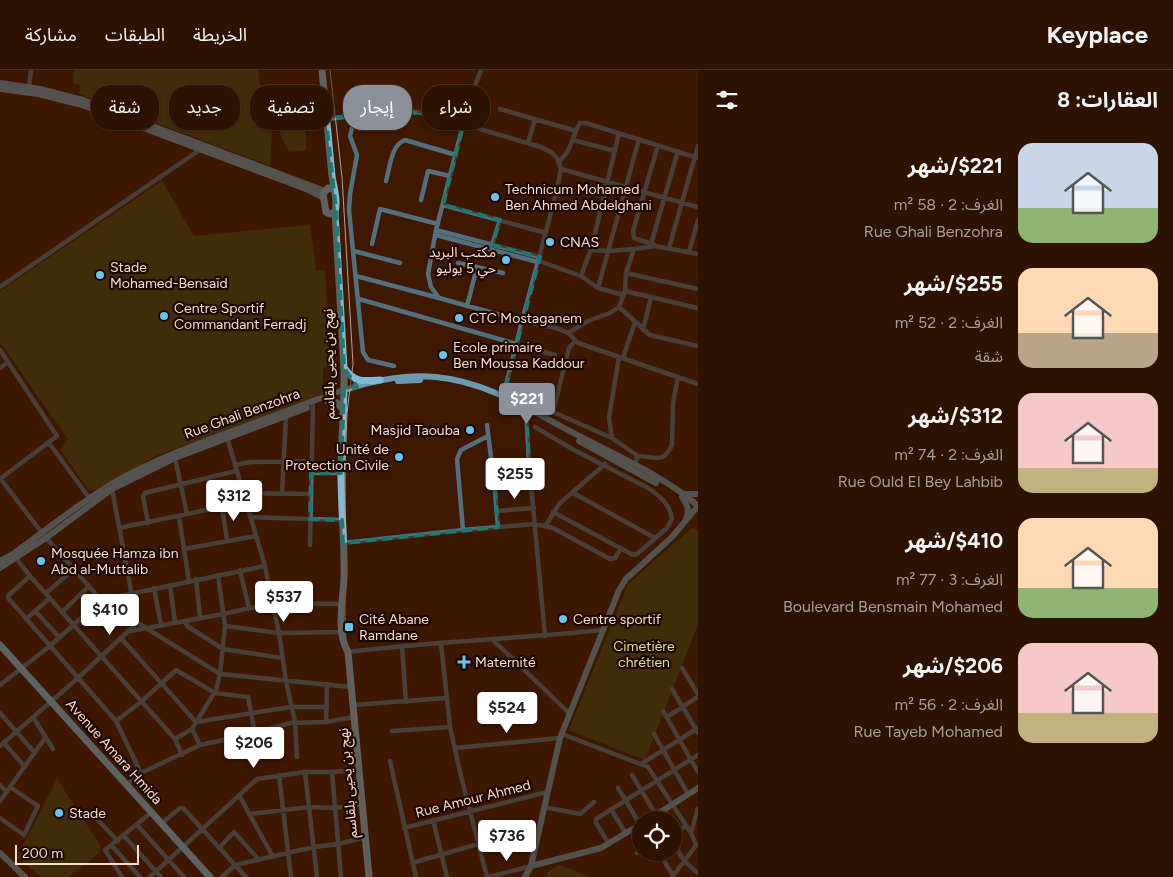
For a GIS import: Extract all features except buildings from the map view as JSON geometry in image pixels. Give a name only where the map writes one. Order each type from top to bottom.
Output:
[{"type":"main road","points":[[322,70],[323,85]]},
{"type":"main road","points":[[0,83],[29,87],[83,100],[202,147]]},
{"type":"main road","points":[[0,89],[38,94],[82,105],[327,191],[336,209],[331,213],[324,209],[327,191],[332,176],[327,130]]},
{"type":"main road","name":"نهج بن يحيى بلقاسم","points":[[331,213],[335,222],[344,368],[341,473],[344,577],[342,632],[343,645],[348,652],[345,658],[353,704],[370,877]]},
{"type":"main road","points":[[344,368],[349,376],[354,379],[380,380]]},
{"type":"main road","name":"Rue Ghali Benzohra","points":[[0,568],[111,487],[226,436],[380,380],[407,376],[437,377],[469,384],[503,398],[634,465],[698,506]]},
{"type":"main road","name":"Rue Ghali Benzohra","points":[[44,536],[90,499],[172,453],[286,417],[313,404],[344,393],[384,383],[423,380],[454,383],[503,398]]},
{"type":"main road","points":[[328,400],[337,403],[344,410]]},
{"type":"main road","name":"Rue Ghali Benzohra","points":[[526,410],[683,496]]},
{"type":"main road","points":[[685,523],[689,513],[683,496],[698,494]]},
{"type":"main road","points":[[526,877],[561,736],[622,584],[685,523],[698,506]]},
{"type":"main road","points":[[685,523],[698,517]]},
{"type":"main road","name":"Rue Ghali Benzohra","points":[[0,561],[15,556]]},
{"type":"main road","name":"Avenue Amara Hmida","points":[[0,645],[210,877]]},
{"type":"main road","points":[[665,811],[698,788]]},
{"type":"main road","points":[[530,866],[601,848],[632,830]]},
{"type":"main road","points":[[0,853],[2,859],[25,877]]},
{"type":"street","points":[[29,87],[31,70]]},
{"type":"street","points":[[475,85],[481,70]]},
{"type":"street","points":[[500,109],[576,131]]},
{"type":"street","points":[[528,143],[535,119]]},
{"type":"street","points":[[559,162],[566,155],[580,124],[586,122],[696,157]]},
{"type":"street","points":[[352,130],[350,136],[358,155],[350,194],[349,210],[364,356],[370,361],[394,366]]},
{"type":"street","points":[[439,298],[431,287],[428,274],[438,224],[462,130]]},
{"type":"street","points":[[481,130],[541,147],[551,152],[559,162],[561,169],[503,398]]},
{"type":"street","points":[[581,276],[590,250],[620,133]]},
{"type":"street","points":[[598,288],[639,139]]},
{"type":"street","points":[[386,180],[395,147],[399,142],[405,140],[456,155]]},
{"type":"street","points":[[573,140],[615,151]]},
{"type":"street","points":[[658,145],[632,234],[634,238],[653,245],[698,254]]},
{"type":"street","points":[[669,248],[698,146]]},
{"type":"street","points":[[0,287],[202,147]]},
{"type":"street","points":[[653,245],[678,151]]},
{"type":"street","points":[[561,169],[698,207]]},
{"type":"street","points":[[421,200],[428,170],[450,176]]},
{"type":"street","points":[[443,206],[546,233]]},
{"type":"street","points":[[372,244],[380,209],[438,224]]},
{"type":"street","points":[[492,245],[500,220]]},
{"type":"street","points":[[688,252],[698,224]]},
{"type":"street","points":[[436,233],[539,260]]},
{"type":"street","points":[[436,233],[492,245],[539,260],[581,276],[598,288],[651,297],[698,308]]},
{"type":"street","points":[[590,250],[609,251],[653,245]]},
{"type":"street","points":[[568,333],[588,321],[610,313],[619,307],[634,249]]},
{"type":"street","points":[[354,251],[400,263]]},
{"type":"street","points":[[458,263],[503,273]]},
{"type":"street","points":[[467,306],[477,267]]},
{"type":"street","points":[[626,274],[698,289]]},
{"type":"street","points":[[356,276],[522,321],[556,328],[568,333],[575,340],[620,358],[698,384]]},
{"type":"street","points":[[643,330],[651,297]]},
{"type":"street","points":[[358,299],[555,355]]},
{"type":"street","points":[[619,307],[650,336],[698,346]]},
{"type":"street","points":[[612,438],[609,418],[620,358],[635,322]]},
{"type":"street","points":[[575,340],[569,348],[552,411],[612,438],[638,456],[660,458],[666,455],[669,450],[672,444],[673,402],[678,377]]},
{"type":"street","points":[[0,350],[56,434],[56,437],[49,443],[0,478],[44,536],[101,600],[220,674],[351,687]]},
{"type":"street","points":[[0,368],[8,362]]},
{"type":"street","points":[[310,545],[313,404]]},
{"type":"street","points":[[526,410],[545,636]]},
{"type":"street","points":[[282,493],[286,417]]},
{"type":"street","points":[[487,425],[493,466],[498,527]]},
{"type":"street","points":[[535,427],[574,450],[648,488],[667,505],[672,519],[667,528],[635,555],[620,550],[553,512]]},
{"type":"street","points":[[226,436],[265,566],[295,722],[297,757]]},
{"type":"street","points":[[463,530],[457,459],[461,450],[488,436]]},
{"type":"street","points":[[49,443],[90,499]]},
{"type":"street","points":[[634,465],[638,456]]},
{"type":"street","points":[[175,458],[187,514]]},
{"type":"street","points":[[148,523],[144,494],[236,468],[250,462],[312,461]]},
{"type":"street","points":[[493,466],[529,463]]},
{"type":"street","points":[[546,525],[559,504],[574,493],[604,464]]},
{"type":"street","points":[[311,473],[341,473]]},
{"type":"street","points":[[494,481],[531,478]]},
{"type":"street","points":[[111,487],[137,623]]},
{"type":"street","points":[[243,493],[311,494]]},
{"type":"street","points":[[574,493],[655,538]]},
{"type":"street","points":[[119,528],[245,502]]},
{"type":"street","points":[[222,507],[227,540]]},
{"type":"street","points":[[497,511],[534,508]]},
{"type":"street","points":[[178,517],[189,581]]},
{"type":"street","points":[[250,517],[342,520]]},
{"type":"street","points":[[343,543],[535,524],[546,525],[610,559],[614,559],[620,550]]},
{"type":"street","points":[[184,549],[256,536]]},
{"type":"street","points":[[15,556],[30,576],[175,739],[182,755]]},
{"type":"street","points":[[0,685],[50,646],[101,600],[132,592],[265,566]]},
{"type":"street","points":[[46,593],[74,569]]},
{"type":"street","points":[[240,570],[249,608]]},
{"type":"street","points":[[175,739],[192,729],[215,693],[220,674],[225,626],[218,575]]},
{"type":"street","points":[[30,576],[8,597],[116,721],[141,773]]},
{"type":"street","points":[[196,579],[200,618]]},
{"type":"street","points":[[170,585],[175,622]]},
{"type":"street","points":[[62,612],[89,586]]},
{"type":"street","points":[[154,588],[161,625]]},
{"type":"street","points":[[26,619],[50,598]]},
{"type":"street","points":[[129,631],[273,603],[342,604]]},
{"type":"street","points":[[35,611],[59,637]]},
{"type":"street","points":[[185,620],[188,626],[223,649],[282,658]]},
{"type":"street","points":[[25,767],[2,744],[78,678],[137,623]]},
{"type":"street","points":[[225,626],[279,632],[342,632]]},
{"type":"street","points":[[348,652],[602,630]]},
{"type":"street","points":[[121,638],[196,722]]},
{"type":"street","points":[[493,640],[569,714]]},
{"type":"street","points":[[441,643],[450,727],[478,844],[488,877],[530,866]]},
{"type":"street","points":[[402,646],[406,702]]},
{"type":"street","points":[[667,717],[698,695],[682,668]]},
{"type":"street","points":[[116,721],[142,701],[176,670],[215,693],[248,696],[255,733]]},
{"type":"street","points":[[326,722],[327,684]]},
{"type":"street","points":[[641,764],[679,739],[697,730],[672,689]]},
{"type":"street","points":[[353,704],[446,698]]},
{"type":"street","points":[[196,722],[292,707],[327,706]]},
{"type":"street","points":[[664,711],[698,772]]},
{"type":"street","points":[[0,713],[35,753]]},
{"type":"street","points":[[34,717],[53,749]]},
{"type":"street","points":[[126,784],[141,773],[200,746],[295,722],[326,722],[354,717]]},
{"type":"street","points":[[392,731],[450,727]]},
{"type":"street","points":[[192,729],[200,746]]},
{"type":"street","points":[[654,734],[688,794]]},
{"type":"street","points":[[455,748],[561,736],[641,764],[648,768],[657,780],[697,844],[672,876],[663,861]]},
{"type":"street","points":[[0,801],[45,738]]},
{"type":"street","points":[[609,844],[596,820],[698,755]]},
{"type":"street","points":[[390,761],[416,877]]},
{"type":"street","points":[[150,877],[257,779],[305,772],[359,770]]},
{"type":"street","points":[[305,772],[317,877]]},
{"type":"street","points":[[332,772],[341,877]]},
{"type":"street","points":[[279,775],[289,853],[290,877]]},
{"type":"street","points":[[632,775],[654,811]]},
{"type":"street","points":[[0,785],[7,792]]},
{"type":"street","points":[[0,818],[24,836],[38,806],[10,786]]},
{"type":"street","points":[[618,788],[633,811]]},
{"type":"street","name":"Rue Amour Ahmed","points":[[404,828],[547,792]]},
{"type":"street","points":[[239,795],[273,857]]},
{"type":"street","points":[[544,807],[580,814],[594,802]]},
{"type":"street","points":[[249,814],[309,807],[335,808],[363,804]]},
{"type":"street","points":[[162,823],[182,808],[246,877]]},
{"type":"street","points":[[690,833],[698,808]]},
{"type":"street","points":[[611,809],[626,834]]},
{"type":"street","points":[[90,812],[118,841]]},
{"type":"street","points":[[122,877],[105,850],[152,812]]},
{"type":"street","points":[[432,820],[447,877]]},
{"type":"street","points":[[137,825],[184,877]]},
{"type":"street","points":[[412,863],[478,844],[539,830]]},
{"type":"street","points":[[219,848],[234,832],[259,860]]},
{"type":"street","points":[[124,836],[161,877]]},
{"type":"street","points":[[222,877],[235,865],[366,837]]},
{"type":"street","points":[[112,846],[140,877]]},
{"type":"street","points":[[682,858],[698,873]]},
{"type":"highlighted area","points":[[391,109],[435,116],[463,125],[443,205],[500,220],[492,245],[540,257],[502,399],[526,412],[529,463],[493,466],[498,527],[343,543],[342,520],[310,519],[311,473],[341,473],[344,390],[357,387],[344,368],[336,210],[326,119]]},
{"type":"green space","points":[[74,70],[258,70],[260,85],[250,85],[250,130],[272,130],[270,166],[174,130],[240,130],[240,85],[169,85],[169,128],[159,124],[159,85],[91,85],[91,99],[79,94],[80,85],[73,83]]},
{"type":"green space","points":[[278,130],[306,130],[306,150],[289,152]]},
{"type":"green space","name":"Centre Sportif Commandant Ferradj","points":[[162,181],[194,236],[310,225],[316,270],[325,270],[330,365],[323,369],[323,394],[156,456],[93,491],[88,490],[61,450],[68,439],[0,342],[0,291]]},
{"type":"green space","name":"Cimetière chrétien","points":[[692,528],[698,530],[698,624],[645,760],[569,730],[628,584]]},
{"type":"green space","name":"Stade","points":[[57,779],[101,846],[99,853],[68,877],[41,877],[17,857]]},
{"type":"green space","points":[[560,865],[590,877],[545,877],[550,871]]},
{"type":"tram line","points":[[330,70],[342,177],[353,364],[347,413],[345,465],[346,648],[369,877]]},
{"type":"place","name":"Technicum Mohamed Ben Ahmed Abdelghani","points":[[495,197]]},
{"type":"place","name":"CNAS","points":[[550,242]]},
{"type":"place","name":"مكتب البريد حي 5 يوليو","points":[[506,260]]},
{"type":"place","name":"Stade Mohamed-Bensaïd","points":[[100,275]]},
{"type":"place","name":"Centre Sportif Commandant Ferradj","points":[[164,316]]},
{"type":"place","name":"CTC Mostaganem","points":[[459,318]]},
{"type":"place","name":"Ecole primaire Ben Moussa Kaddour","points":[[443,355]]},
{"type":"place","name":"Masjid Taouba","points":[[470,430]]},
{"type":"place","name":"Unité de Protection Civile","points":[[399,457]]},
{"type":"place","name":"Mosquée Hamza ibn Abd al-Muttalib","points":[[41,561]]},
{"type":"place","name":"Centre sportif","points":[[563,619]]},
{"type":"place","name":"Cité Abane Ramdane","points":[[349,627]]},
{"type":"place","name":"Maternité","points":[[464,662]]},
{"type":"place","name":"Stade","points":[[59,813]]}]
